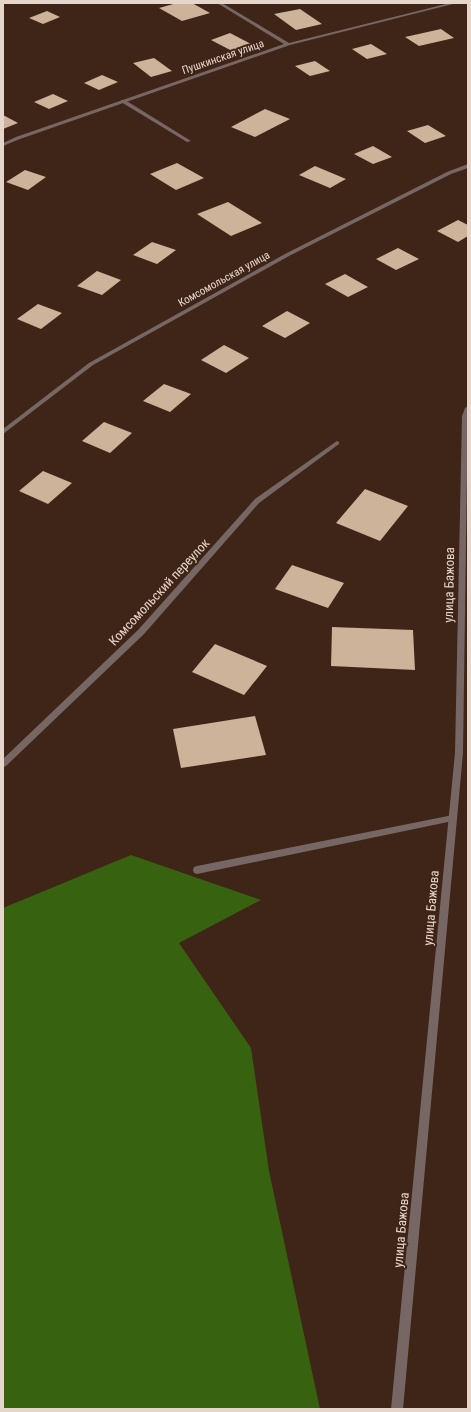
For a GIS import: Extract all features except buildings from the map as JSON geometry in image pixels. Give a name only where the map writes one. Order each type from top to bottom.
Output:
[{"type":"street","points":[[219,3],[288,44]]},
{"type":"street","name":"Пушкинская улица","points":[[3,145],[18,138],[288,44],[455,3]]},
{"type":"street","points":[[123,101],[189,142]]},
{"type":"street","name":"Комсомольская улица","points":[[3,432],[90,364],[287,255],[449,173],[468,166]]},
{"type":"street","name":"улица Бажова","points":[[397,1409],[453,818],[464,751],[465,416],[468,408]]},
{"type":"street","name":"Комсомольский переулок","points":[[3,764],[141,632],[257,501],[337,443]]},
{"type":"street","points":[[197,870],[453,818]]},
{"type":"green space","points":[[131,855],[261,900],[179,943],[251,1048],[269,1171],[320,1409],[3,1409],[3,908]]}]
